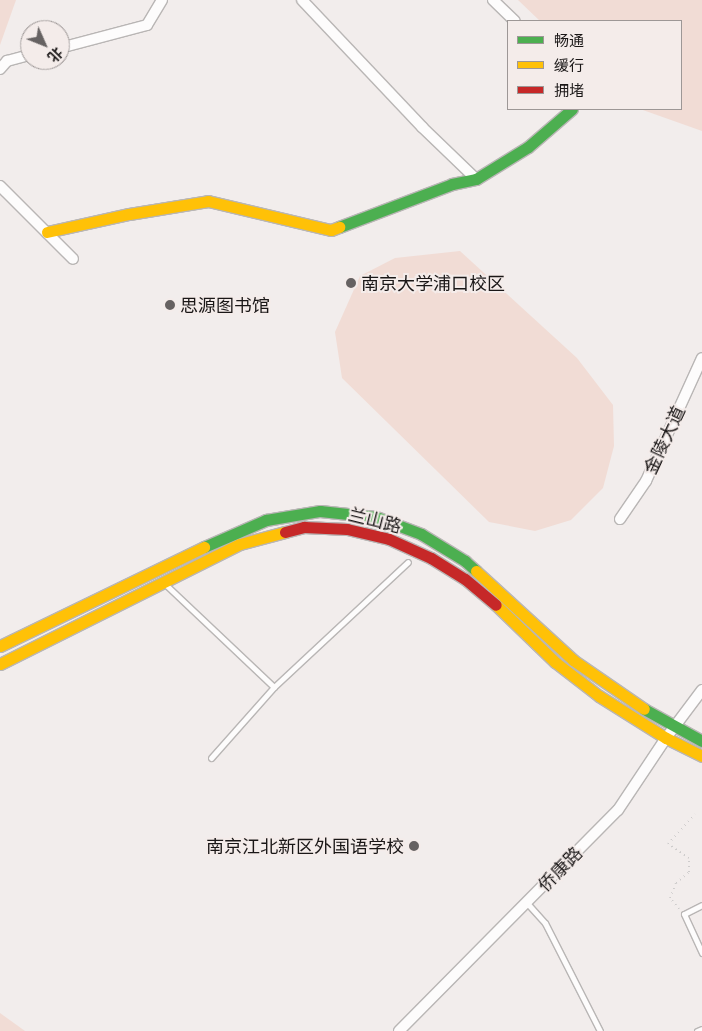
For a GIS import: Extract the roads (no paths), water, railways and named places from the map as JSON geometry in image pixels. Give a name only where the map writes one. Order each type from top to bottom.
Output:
[{"type":"street","points":[[70,45],[147,25],[162,0]]},
{"type":"street","points":[[302,0],[422,126],[476,179]]},
{"type":"street","points":[[493,0],[514,20]]},
{"type":"street","points":[[0,69],[7,62],[20,59]]},
{"type":"street","points":[[47,232],[129,214],[208,201],[331,230],[452,184],[476,179],[528,147],[571,110]]},
{"type":"street","points":[[0,186],[73,259]]},
{"type":"street","name":"金陵大道","points":[[620,519],[646,481],[702,358]]},
{"type":"street","name":"兰山路","points":[[0,646],[172,561],[266,520],[320,511],[376,517],[421,534],[465,561],[573,660],[632,702],[702,741]]},
{"type":"street","name":"兰山路","points":[[0,664],[240,544],[304,527],[347,528],[389,539],[431,558],[465,579],[570,674],[599,696],[666,738],[702,756]]},
{"type":"street","name":"侨康路","points":[[399,1031],[618,810],[666,738],[702,690]]},
{"type":"lane","points":[[211,758],[274,687],[408,562]]},
{"type":"lane","points":[[163,582],[274,687]]},
{"type":"lane","points":[[527,903],[545,923],[600,1031]]},
{"type":"lane","points":[[702,905],[684,914],[702,953]]},
{"type":"lane","points":[[697,1031],[702,1029]]},
{"type":"place","name":"南京大学浦口校区","points":[[351,283]]},
{"type":"place","name":"思源图书馆","points":[[170,305]]},
{"type":"place","name":"南京江北新区外国语学校","points":[[414,846]]}]
